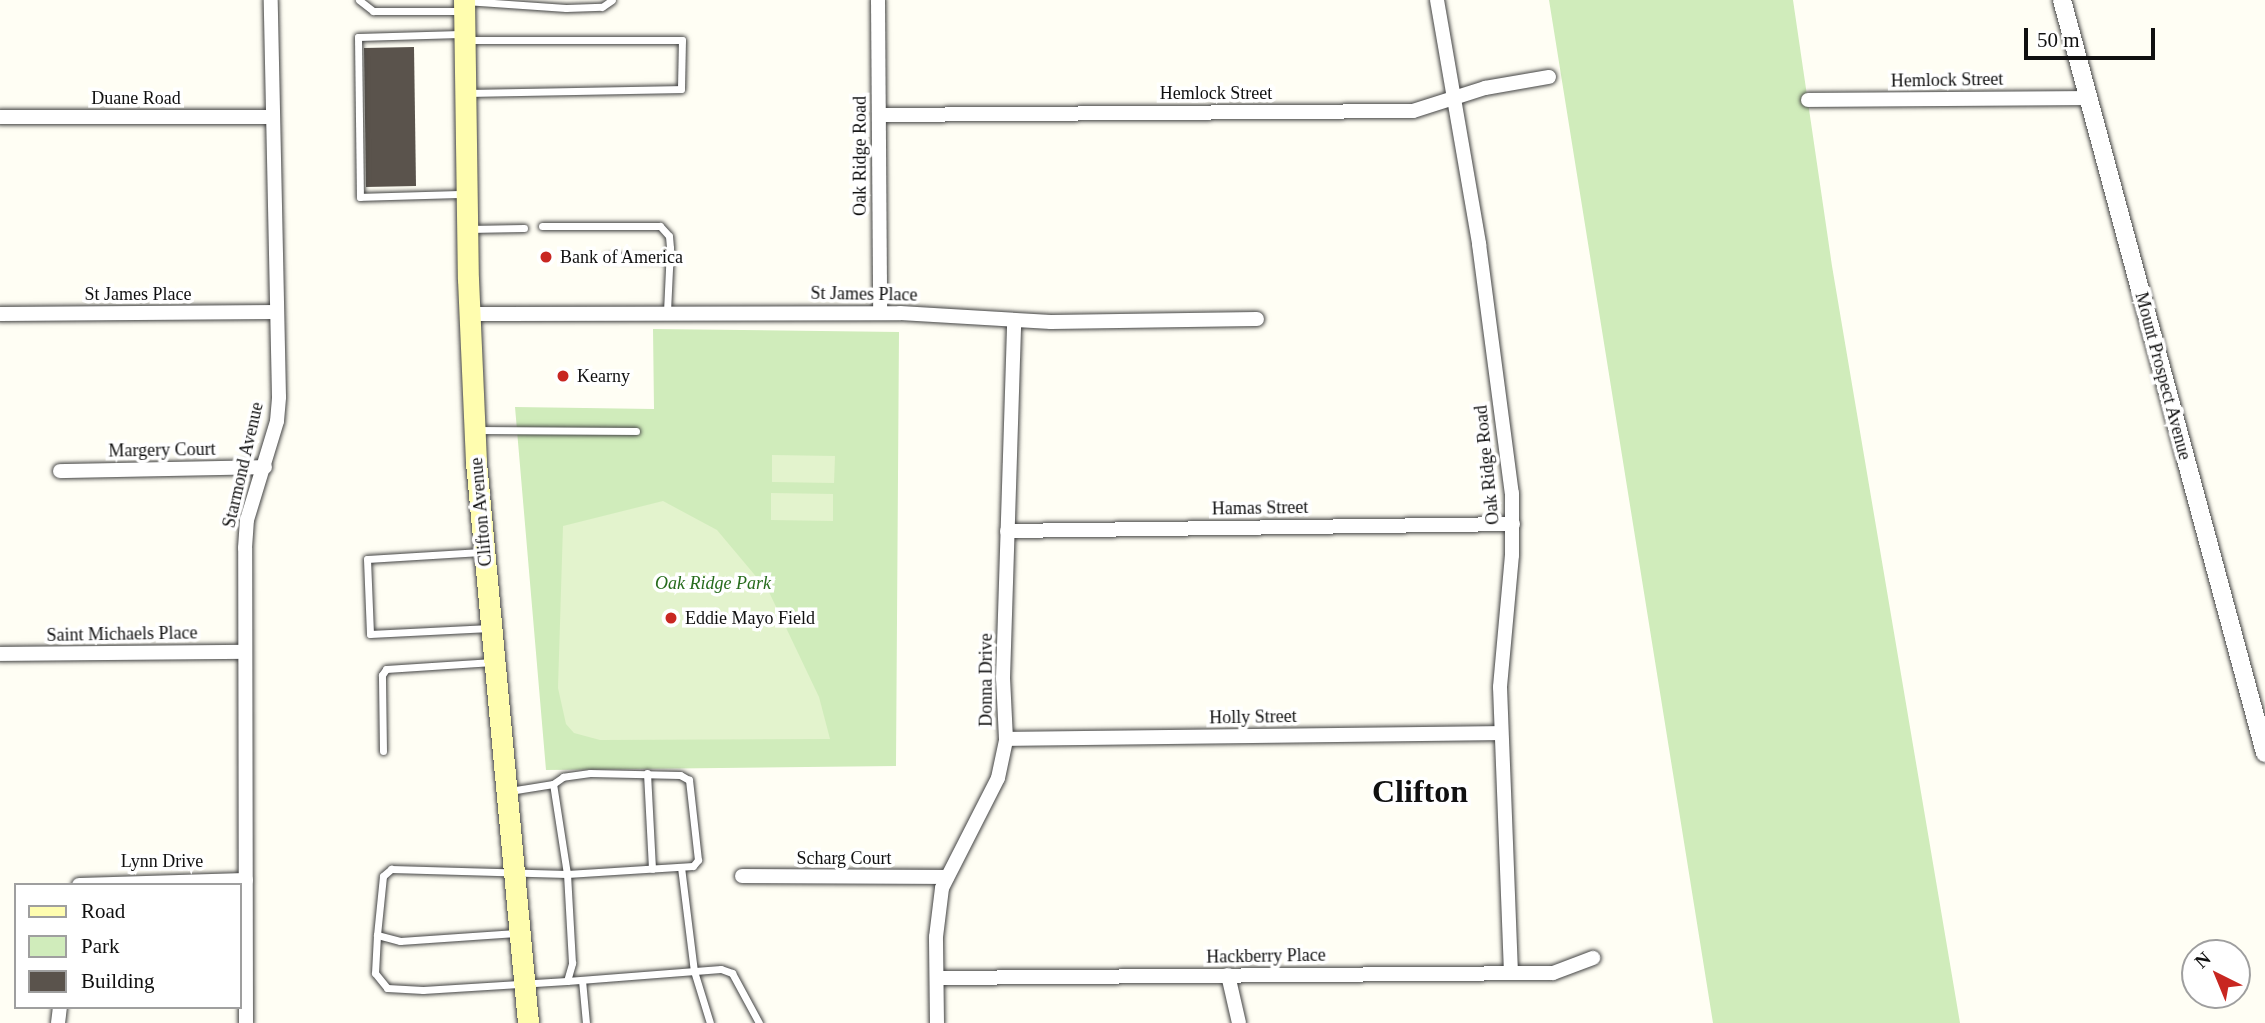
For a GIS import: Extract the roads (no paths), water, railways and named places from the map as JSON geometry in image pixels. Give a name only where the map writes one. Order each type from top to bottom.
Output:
[{"type":"main road","name":"Clifton Avenue","points":[[464,4],[469,314],[475,430],[528,1023]]},
{"type":"street","name":"Starmond Avenue","points":[[246,1023],[247,520],[264,467],[279,397],[271,0]]},
{"type":"street","name":"Oak Ridge Road","points":[[878,0],[880,313]]},
{"type":"street","name":"Oak Ridge Road","points":[[1437,0],[1479,244],[1513,524],[1500,733],[1511,973]]},
{"type":"street","name":"Mount Prospect Avenue","points":[[2062,0],[2086,98],[2265,753]]},
{"type":"street","name":"Hemlock Street","points":[[879,115],[1413,111],[1454,97],[1549,77]]},
{"type":"street","name":"Hemlock Street","points":[[1808,100],[2086,98]]},
{"type":"street","name":"Duane Road","points":[[0,117],[273,117]]},
{"type":"street","name":"St James Place","points":[[0,314],[276,312]]},
{"type":"street","name":"St James Place","points":[[469,314],[880,313],[1014,321],[1257,319]]},
{"type":"street","name":"Donna Drive","points":[[937,1023],[938,908],[947,877],[998,778],[1006,739],[1007,531],[1014,321]]},
{"type":"street","name":"Margery Court","points":[[60,471],[264,467]]},
{"type":"street","name":"Hamas Street","points":[[1007,531],[1513,524]]},
{"type":"street","name":"Saint Michaels Place","points":[[0,654],[245,652]]},
{"type":"street","name":"Holly Street","points":[[1006,739],[1500,733]]},
{"type":"street","name":"Scharg Court","points":[[742,876],[947,877]]},
{"type":"street","name":"Lynn Drive","points":[[146,883],[246,880]]},
{"type":"street","name":"Hackberry Place","points":[[937,978],[1553,973],[1593,958]]},
{"type":"street","points":[[1228,975],[1238,1023]]},
{"type":"lane","points":[[359,0],[373,11],[464,4],[601,7],[612,0]]},
{"type":"lane","points":[[465,93],[681,89],[682,40],[358,37],[360,197],[467,194]]},
{"type":"lane","points":[[542,226],[660,226],[668,236],[670,248],[667,312]]},
{"type":"lane","points":[[467,229],[524,228]]},
{"type":"lane","points":[[607,257],[668,258]]},
{"type":"lane","points":[[475,430],[636,432]]},
{"type":"lane","points":[[484,552],[367,559],[370,634],[491,628]]},
{"type":"lane","points":[[383,751],[382,676],[386,669],[494,662]]},
{"type":"lane","points":[[506,792],[553,784],[562,776],[590,773],[680,775],[689,780],[698,860],[693,866],[567,874],[391,869],[383,876],[378,894],[374,973],[387,988],[423,990],[694,971],[732,973],[759,1023]]},
{"type":"lane","points":[[647,773],[652,869]]},
{"type":"lane","points":[[553,784],[567,874],[572,963],[567,981]]},
{"type":"lane","points":[[681,867],[694,971],[710,1023]]},
{"type":"lane","points":[[377,935],[400,941],[520,932]]},
{"type":"lane","points":[[582,980],[586,1023]]},
{"type":"place","name":"Bank of America","points":[[546,257]]},
{"type":"place","name":"Kearny","points":[[563,376]]},
{"type":"place","name":"Eddie Mayo Field","points":[[671,618]]},
{"type":"district","name":"Clifton","points":[[1420,791]]},
{"type":"park label","name":"Oak Ridge Park","points":[[713,583]]}]
